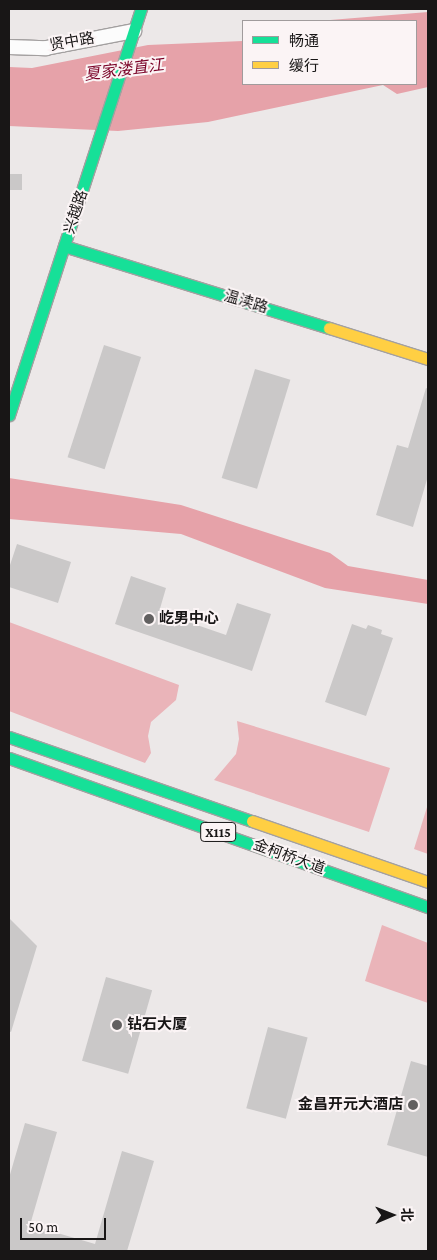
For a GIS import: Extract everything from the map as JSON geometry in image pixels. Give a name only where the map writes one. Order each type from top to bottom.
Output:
[{"type":"main road","name":"兴越路","points":[[9,415],[141,9]]},
{"type":"main road","name":"温渎路","points":[[64,246],[428,359]]},
{"type":"main road","name":"金柯桥大道","points":[[9,737],[428,882]]},
{"type":"main road","name":"金柯桥大道","points":[[9,758],[428,907]]},
{"type":"street","name":"贤中路","points":[[9,47],[46,48],[133,36]]},
{"type":"shaded area","points":[[9,622],[179,685],[176,700],[151,722],[148,736],[151,753],[145,763],[9,711]]},
{"type":"shaded area","points":[[237,721],[390,768],[369,832],[214,780],[236,754],[239,739]]},
{"type":"shaded area","points":[[428,804],[428,854],[414,849]]},
{"type":"shaded area","points":[[382,925],[428,943],[428,1003],[365,981]]},
{"type":"water","points":[[428,12],[428,87],[397,94],[383,85],[417,85],[417,20],[330,20]]},
{"type":"water","name":"夏家溇直江","points":[[242,41],[242,85],[383,85],[208,122],[118,131],[9,126],[9,67],[32,68],[148,45]]},
{"type":"water","points":[[9,478],[181,505],[330,553],[348,566],[428,580],[428,604],[325,588],[181,534],[9,519]]},
{"type":"building","points":[[9,174],[22,174],[22,190],[9,190]]},
{"type":"building","points":[[104,345],[141,357],[105,469],[68,457]]},
{"type":"building","points":[[255,369],[290,380],[257,489],[222,478]]},
{"type":"building","points":[[426,388],[428,389],[428,476],[413,527],[376,515],[397,445],[408,448]]},
{"type":"building","points":[[17,544],[71,562],[58,603],[9,587],[9,568]]},
{"type":"building","name":"屹男中心","points":[[131,576],[166,588],[159,612],[226,635],[237,603],[271,614],[252,671],[115,624]]},
{"type":"building","points":[[352,624],[366,629],[368,625],[382,630],[381,634],[393,638],[366,716],[325,702]]},
{"type":"building","points":[[9,918],[37,946],[11,1032],[9,1031]]},
{"type":"building","name":"钻石大厦","points":[[106,977],[152,990],[128,1074],[82,1061]]},
{"type":"building","points":[[268,1027],[308,1038],[286,1119],[246,1108]]},
{"type":"building","name":"金昌开元大酒店","points":[[411,1061],[428,1066],[428,1157],[387,1145]]},
{"type":"building","points":[[25,1123],[57,1132],[30,1225],[95,1244],[122,1151],[154,1161],[127,1251],[9,1251],[9,1178]]},
{"type":"traffic: fast","points":[[9,415],[141,9]]},
{"type":"traffic: fast","points":[[64,246],[329,328]]},
{"type":"traffic: fast","points":[[9,737],[252,821]]},
{"type":"traffic: fast","points":[[9,758],[428,907]]},
{"type":"traffic: slow","points":[[329,328],[428,359]]},
{"type":"traffic: slow","points":[[252,821],[428,882]]},
{"type":"place","name":"屹男中心","points":[[149,619]]},
{"type":"place","name":"钻石大厦","points":[[117,1025]]},
{"type":"place","name":"金昌开元大酒店","points":[[413,1105]]}]
